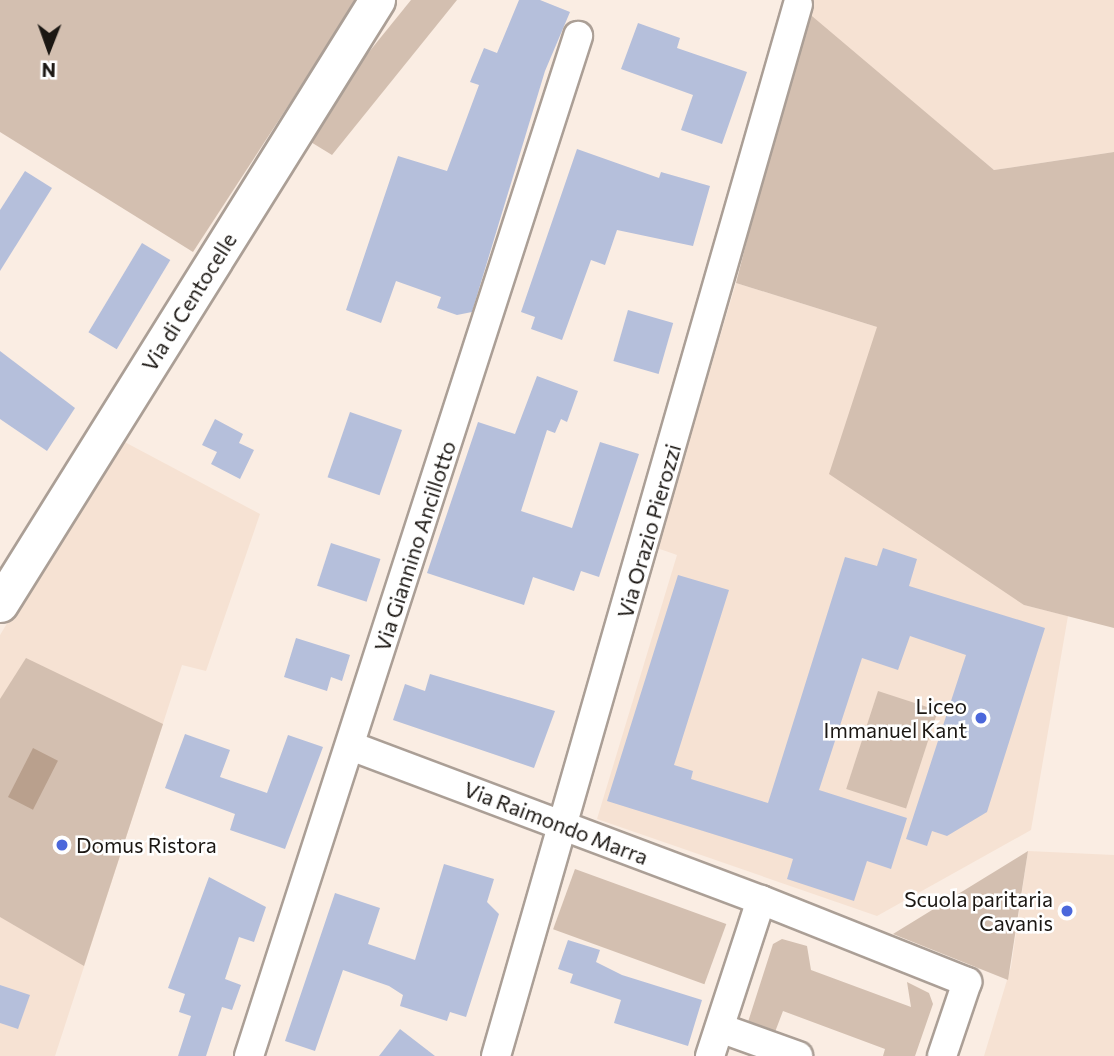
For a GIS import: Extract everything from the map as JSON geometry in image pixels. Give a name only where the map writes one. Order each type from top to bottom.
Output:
[{"type":"street","name":"Via di Centocelle","points":[[0,604],[377,0]]},
{"type":"street","name":"Via Orazio Pierozzi","points":[[496,1056],[566,828],[798,4]]},
{"type":"street","name":"Via Giannino Ancillotto","points":[[249,1056],[578,36]]},
{"type":"street","name":"Via Raimondo Marra","points":[[351,746],[761,900],[967,982],[942,1056]]},
{"type":"street","points":[[710,1056],[761,900]]},
{"type":"street","points":[[720,1028],[798,1056]]},
{"type":"shaded area","points":[[0,0],[357,0],[193,252],[0,132]]},
{"type":"shaded area","points":[[411,0],[457,0],[332,155],[301,136]]},
{"type":"shaded area","points":[[791,0],[1114,0],[1114,152],[994,170]]},
{"type":"shaded area","points":[[806,11],[994,170],[1114,152],[1114,628],[1024,605],[829,474],[877,327],[736,283]]},
{"type":"shaded area","points":[[736,283],[877,327],[1024,605],[1068,616],[1031,830],[877,916],[597,819],[677,555],[657,548]]},
{"type":"shaded area","name":"Domus Ristora","points":[[119,439],[260,514],[206,671],[182,665],[55,1056],[0,1056],[0,635]]},
{"type":"shaded area","points":[[26,658],[163,724],[84,966],[0,917],[0,699]]},
{"type":"shaded area","points":[[878,691],[938,710],[906,808],[846,789]]},
{"type":"shaded area","points":[[33,748],[58,761],[33,810],[8,797]]},
{"type":"shaded area","name":"Scuola paritaria Cavanis","points":[[1028,851],[1114,855],[1114,1056],[984,1056],[1011,967]]},
{"type":"shaded area","points":[[1028,851],[1008,980],[893,934]]},
{"type":"shaded area","points":[[575,869],[726,924],[704,984],[553,929]]},
{"type":"shaded area","points":[[782,939],[807,946],[811,970],[911,1007],[907,982],[929,993],[933,1004],[915,1056],[883,1056],[885,1049],[783,1011],[775,1032],[748,1022],[773,944]]},
{"type":"building","points":[[519,0],[540,0],[570,12],[545,71],[472,312],[457,315],[437,308],[441,297],[396,281],[381,323],[346,310],[398,156],[447,171],[479,85],[470,82],[484,48],[497,53]]},
{"type":"building","points":[[638,23],[680,38],[677,48],[747,72],[722,144],[681,130],[693,95],[621,69]]},
{"type":"building","points":[[577,149],[659,178],[661,172],[710,186],[693,246],[617,230],[605,265],[591,260],[562,340],[531,329],[535,317],[521,312]]},
{"type":"building","points":[[25,171],[52,188],[0,271],[0,210]]},
{"type":"building","points":[[142,243],[170,260],[117,349],[88,332]]},
{"type":"building","points":[[628,310],[673,323],[659,374],[613,361]]},
{"type":"building","points":[[0,351],[75,408],[47,451],[0,419]]},
{"type":"building","points":[[537,376],[578,391],[567,422],[561,419],[555,433],[547,430],[521,511],[572,528],[600,442],[639,454],[599,577],[581,571],[574,591],[533,577],[524,605],[427,573],[478,422],[515,434]]},
{"type":"building","points":[[350,412],[402,430],[380,495],[328,477]]},
{"type":"building","points":[[215,419],[243,434],[239,443],[254,450],[240,479],[211,464],[217,452],[202,445]]},
{"type":"building","points":[[331,543],[380,559],[367,602],[317,586]]},
{"type":"building","name":"Liceo Immanuel Kant","points":[[883,548],[917,559],[909,586],[1045,628],[987,812],[947,836],[932,831],[927,846],[906,839],[966,655],[910,636],[898,670],[862,658],[819,790],[907,818],[891,869],[867,861],[854,901],[787,879],[793,859],[607,801],[678,575],[729,590],[674,765],[693,771],[691,779],[768,803],[845,557],[877,566]]},
{"type":"building","points":[[296,638],[350,655],[342,681],[331,677],[327,691],[284,677]]},
{"type":"building","points":[[430,674],[555,711],[534,768],[393,720],[405,684],[425,691]]},
{"type":"building","points":[[185,734],[230,750],[220,777],[267,793],[288,735],[323,747],[285,849],[230,830],[235,814],[165,788]]},
{"type":"building","points":[[444,864],[494,879],[487,902],[499,914],[466,1017],[450,1012],[447,1021],[400,1006],[403,995],[389,986],[343,970],[315,1051],[285,1041],[335,893],[380,908],[368,944],[415,960]]},
{"type":"building","points":[[209,877],[266,907],[254,942],[239,937],[225,979],[241,985],[232,1010],[222,1007],[206,1056],[178,1056],[191,1016],[179,1012],[185,994],[168,988]]},
{"type":"building","points":[[568,940],[600,950],[596,962],[622,975],[702,1000],[688,1046],[614,1023],[621,1000],[570,983],[573,974],[558,969]]},
{"type":"building","points":[[0,985],[30,995],[18,1029],[0,1023]]},
{"type":"building","points":[[400,1029],[435,1056],[379,1056]]},
{"type":"place","name":"Liceo Immanuel Kant","points":[[981,718]]},
{"type":"place","name":"Domus Ristora","points":[[62,845]]},
{"type":"place","name":"Scuola paritaria Cavanis","points":[[1067,911]]}]
